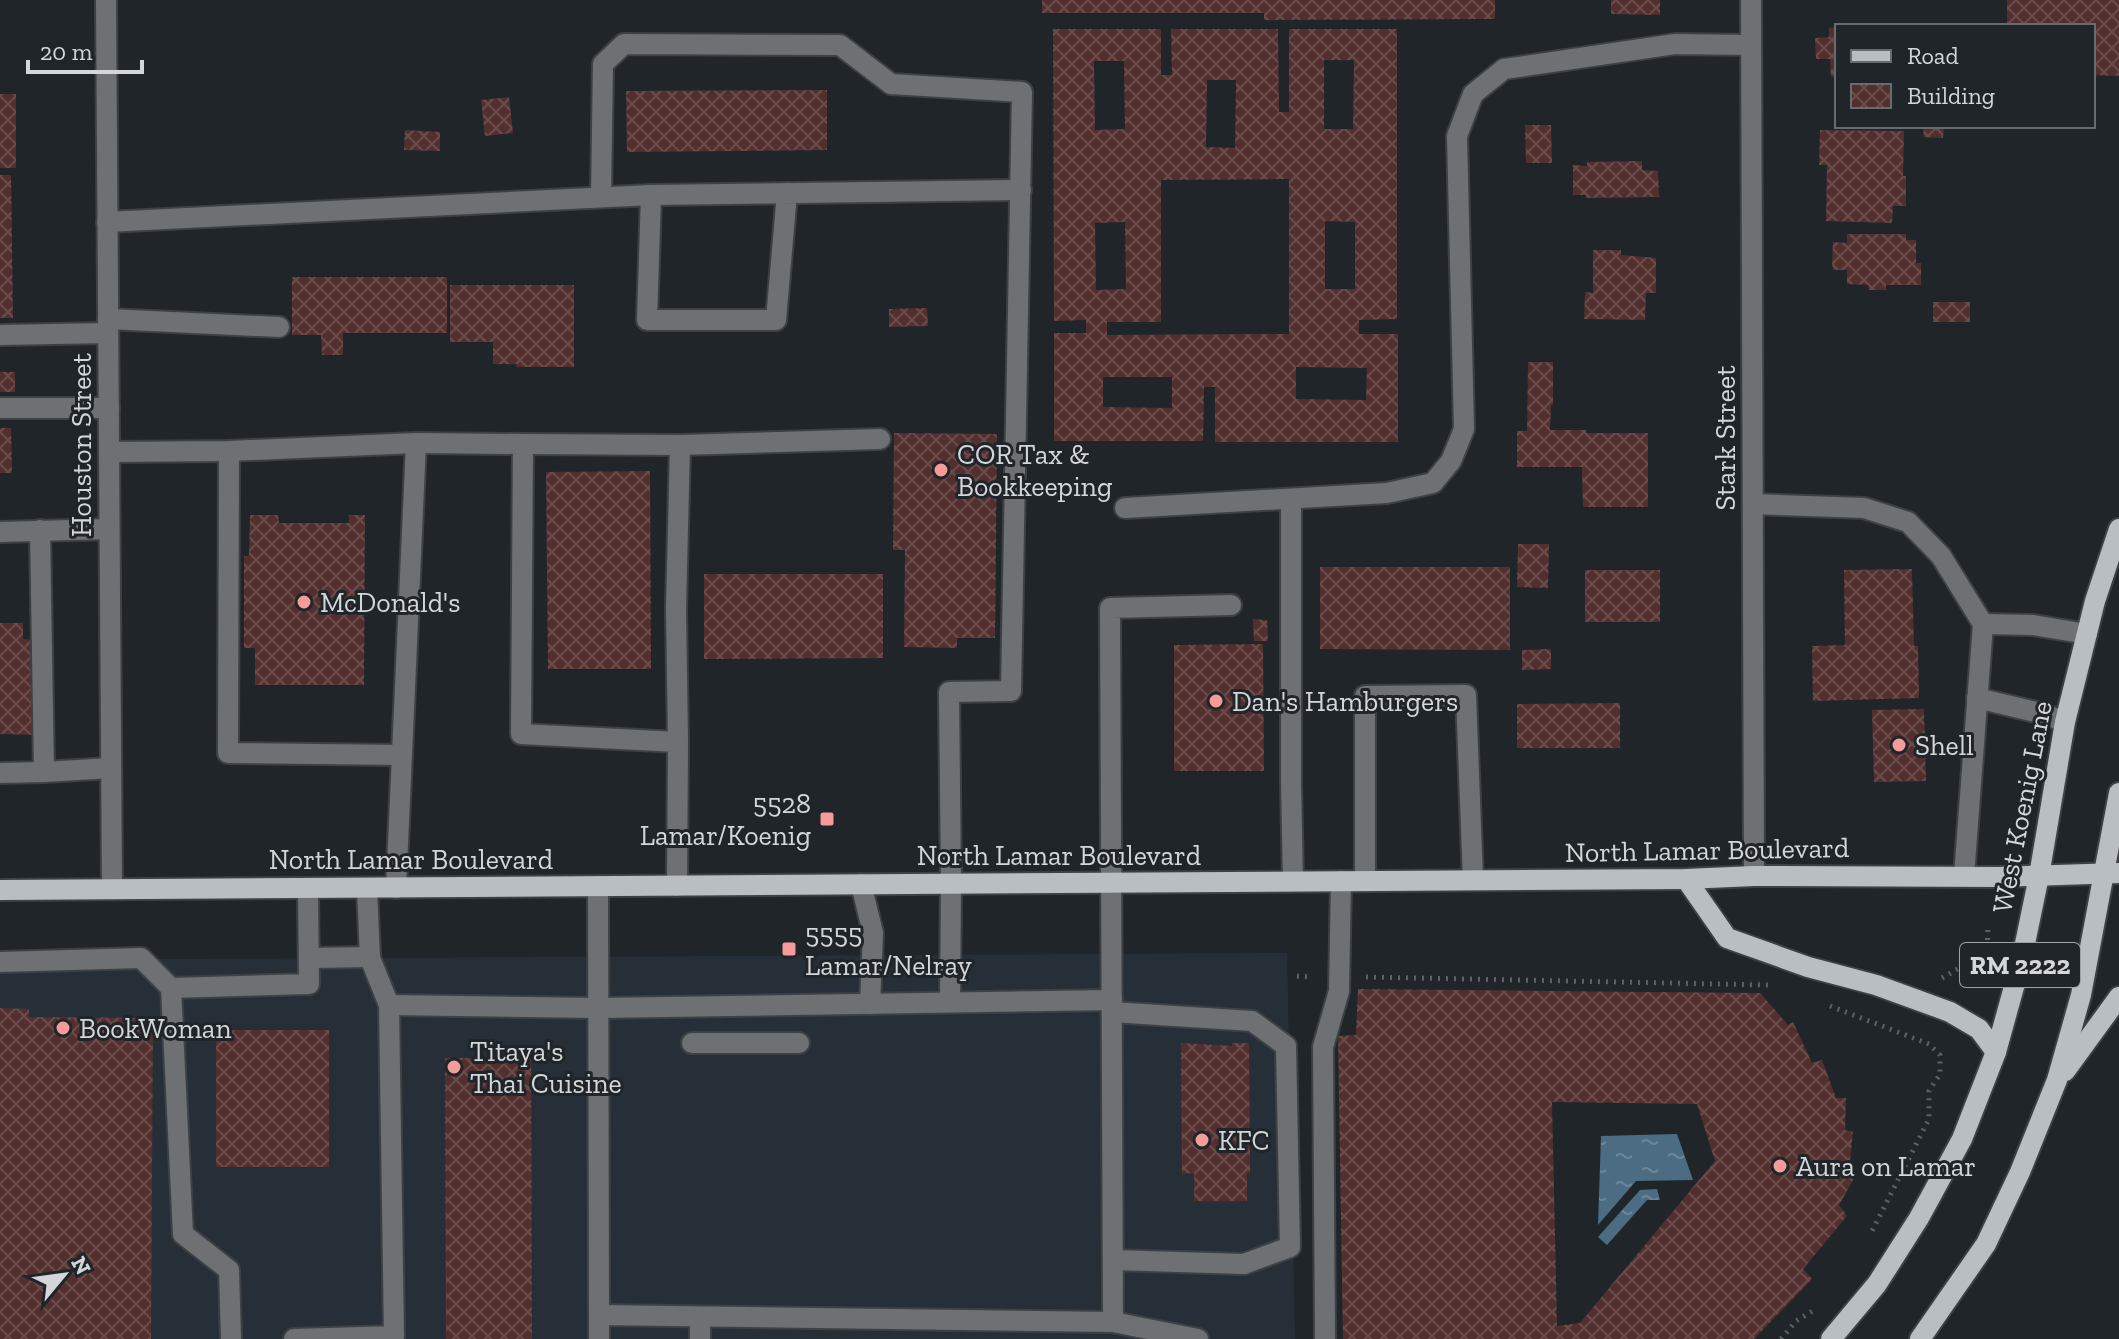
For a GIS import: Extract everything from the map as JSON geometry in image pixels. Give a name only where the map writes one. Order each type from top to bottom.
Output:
[{"type":"main road","name":"West Koenig Lane","points":[[1831,1339],[1877,1284],[1919,1218],[1962,1139],[1996,1052],[2022,958],[2065,722],[2095,601],[2119,529]]},
{"type":"main road","name":"RM 2222","points":[[1920,1339],[1986,1244],[2020,1172],[2057,1080],[2112,873],[2119,793]]},
{"type":"main road","name":"North Lamar Boulevard","points":[[0,890],[1686,879],[2112,873]]},
{"type":"main road","points":[[1686,879],[1727,938],[1950,1012],[1979,1029],[1996,1052]]},
{"type":"main road","points":[[2057,1080],[2119,997]]},
{"type":"street","name":"Houston Street","points":[[106,0],[112,889]]},
{"type":"street","name":"Stark Street","points":[[1751,0],[1754,876]]},
{"type":"street","points":[[601,197],[603,64],[624,44],[840,45],[891,84],[1022,92],[1011,691],[949,692],[950,1002]]},
{"type":"street","points":[[1125,508],[1387,493],[1433,483],[1451,461],[1464,429],[1457,136],[1473,94],[1504,69],[1675,44],[1751,45]]},
{"type":"street","points":[[107,222],[651,195],[1021,190]]},
{"type":"street","points":[[651,195],[647,320],[776,320],[787,193]]},
{"type":"street","points":[[0,335],[108,326],[279,327]]},
{"type":"street","points":[[0,408],[109,408]]},
{"type":"street","points":[[109,452],[229,451],[416,443],[680,445],[880,439]]},
{"type":"street","points":[[396,888],[416,443]]},
{"type":"street","points":[[523,444],[521,734],[678,742]]},
{"type":"street","points":[[677,886],[676,609],[680,445]]},
{"type":"street","points":[[229,451],[228,753],[402,755]]},
{"type":"street","points":[[1291,499],[1293,881]]},
{"type":"street","points":[[1753,504],[1864,508],[1908,522],[1941,556],[1983,624],[1964,876]]},
{"type":"street","points":[[0,532],[109,529]]},
{"type":"street","points":[[40,530],[44,772]]},
{"type":"street","points":[[1113,1322],[1110,608],[1231,605]]},
{"type":"street","points":[[1983,624],[2033,625],[2087,634]]},
{"type":"street","points":[[1365,881],[1365,696],[1437,695],[1466,695],[1473,880]]},
{"type":"street","points":[[1977,698],[2065,722]]},
{"type":"street","points":[[0,773],[111,768]]},
{"type":"street","points":[[1325,1339],[1323,1047],[1339,991],[1341,881]]},
{"type":"street","points":[[861,884],[873,933],[870,1004]]},
{"type":"street","points":[[598,886],[599,1339]]},
{"type":"street","points":[[171,988],[309,984],[308,888]]},
{"type":"street","points":[[294,1339],[394,1336],[389,1005],[370,957],[367,888]]},
{"type":"street","points":[[309,958],[370,957]]},
{"type":"street","points":[[0,962],[141,958],[171,988],[183,1234],[229,1270],[231,1339]]},
{"type":"street","points":[[389,1005],[599,1008],[950,1002],[1112,1006],[1252,1021],[1286,1046],[1290,1247],[1244,1264],[1113,1260]]},
{"type":"street","points":[[692,1043],[799,1043]]},
{"type":"street","points":[[599,1315],[1113,1322],[1198,1339]]},
{"type":"street","points":[[700,1317],[700,1339]]},
{"type":"path","points":[[1931,984],[1987,952],[1988,926]]},
{"type":"path","points":[[1297,976],[1775,986]]},
{"type":"path","points":[[1817,1001],[1929,1044],[1940,1055],[1940,1074],[1929,1091],[1929,1119],[1870,1237]]},
{"type":"path","points":[[1781,1339],[1796,1321],[1825,1304]]},
{"type":"shaded area","points":[[1287,953],[1295,1339],[0,1339],[0,960]]},
{"type":"water","points":[[1677,1134],[1693,1180],[1636,1181],[1598,1225],[1601,1136]]},
{"type":"water","points":[[1657,1189],[1660,1200],[1647,1200],[1607,1245],[1598,1237],[1640,1190]]},
{"type":"building","points":[[1042,0],[1495,0],[1495,19],[1264,20],[1264,13],[1042,13]]},
{"type":"building","points":[[1611,0],[1660,0],[1660,15],[1611,14]]},
{"type":"building","points":[[2007,0],[2119,0],[2119,76],[2095,75],[2095,24],[2007,24]]},
{"type":"building","points":[[1835,27],[1835,77],[1831,77],[1830,59],[1816,59],[1815,38],[1829,37],[1829,28]]},
{"type":"building","points":[[1053,29],[1161,29],[1161,75],[1172,75],[1171,29],[1278,29],[1279,112],[1289,112],[1289,29],[1397,29],[1397,319],[1359,320],[1359,334],[1398,334],[1398,442],[1215,442],[1215,387],[1204,387],[1203,441],[1054,441],[1054,333],[1086,333],[1086,320],[1054,321]],"holes":[[[1324,60],[1354,60],[1353,129],[1324,129]],[[1094,61],[1124,61],[1125,129],[1095,130]],[[1207,80],[1236,80],[1235,148],[1206,147]],[[1289,179],[1289,334],[1107,335],[1107,322],[1161,322],[1161,180]],[[1325,221],[1355,222],[1355,289],[1325,289]],[[1125,222],[1126,289],[1096,290],[1095,223]],[[1296,367],[1367,368],[1366,400],[1296,399]],[[1103,377],[1172,377],[1172,408],[1103,407]]]},
{"type":"building","points":[[827,90],[827,150],[627,152],[626,91]]},
{"type":"building","points":[[0,94],[16,94],[16,168],[0,168]]},
{"type":"building","points":[[509,97],[513,133],[485,136],[481,100]]},
{"type":"building","points":[[1525,125],[1551,125],[1552,163],[1526,163]]},
{"type":"building","points":[[1924,128],[1944,128],[1943,138],[1923,137]]},
{"type":"building","points":[[405,130],[440,132],[440,151],[404,150]]},
{"type":"building","points":[[1820,130],[1904,131],[1906,206],[1893,206],[1892,223],[1826,221],[1827,165],[1819,165]]},
{"type":"building","points":[[1642,161],[1642,170],[1658,171],[1659,197],[1586,198],[1586,195],[1573,195],[1573,165]]},
{"type":"building","points":[[0,175],[11,175],[13,318],[0,318]]},
{"type":"building","points":[[1847,234],[1906,234],[1906,240],[1916,240],[1916,263],[1921,263],[1921,285],[1886,285],[1886,290],[1869,290],[1868,285],[1847,284],[1847,270],[1833,270],[1832,263],[1833,242],[1847,243]]},
{"type":"building","points":[[1593,250],[1621,250],[1621,255],[1656,258],[1656,293],[1646,293],[1645,320],[1584,319],[1585,292],[1593,293]]},
{"type":"building","points":[[292,277],[447,277],[447,333],[343,333],[343,355],[322,355],[321,335],[292,335]]},
{"type":"building","points":[[450,285],[574,285],[574,367],[493,364],[493,342],[450,342]]},
{"type":"building","points":[[1933,302],[1970,302],[1970,322],[1933,322]]},
{"type":"building","points":[[927,308],[928,326],[889,327],[889,309]]},
{"type":"building","points":[[1528,362],[1553,362],[1550,430],[1648,433],[1648,507],[1583,507],[1582,467],[1517,467],[1517,431],[1527,431]]},
{"type":"building","points":[[0,372],[15,372],[15,392],[0,392]]},
{"type":"building","points":[[0,428],[11,428],[12,473],[0,473]]},
{"type":"building","points":[[894,433],[997,434],[995,638],[957,638],[957,648],[904,647],[905,550],[893,550]]},
{"type":"building","points":[[650,471],[651,669],[548,669],[546,472]]},
{"type":"building","name":"McDonald's","points":[[250,515],[278,515],[279,523],[349,523],[349,515],[365,515],[364,685],[255,685],[255,648],[244,648],[244,556],[249,556]]},
{"type":"building","points":[[1518,544],[1549,544],[1548,588],[1517,587]]},
{"type":"building","points":[[1320,567],[1510,567],[1510,650],[1320,649]]},
{"type":"building","points":[[1912,569],[1919,698],[1813,701],[1812,646],[1845,645],[1844,570]]},
{"type":"building","points":[[1585,570],[1660,570],[1660,622],[1585,622]]},
{"type":"building","points":[[704,574],[883,574],[883,658],[704,659]]},
{"type":"building","points":[[1253,619],[1267,620],[1268,641],[1254,641]]},
{"type":"building","points":[[0,623],[23,623],[23,639],[36,640],[36,735],[0,734]]},
{"type":"building","points":[[1263,644],[1264,771],[1174,771],[1174,645]]},
{"type":"building","points":[[1551,649],[1551,669],[1522,670],[1522,650]]},
{"type":"building","points":[[1620,703],[1620,748],[1517,748],[1517,704]]},
{"type":"building","name":"Shell","points":[[1924,709],[1926,781],[1874,782],[1872,710]]},
{"type":"building","points":[[1358,989],[1760,993],[1788,1025],[1793,1022],[1812,1063],[1822,1060],[1836,1098],[1846,1098],[1845,1130],[1853,1132],[1849,1170],[1857,1173],[1839,1205],[1847,1216],[1803,1269],[1812,1279],[1754,1339],[1343,1339],[1338,1036],[1356,1035]],"holes":[[[1552,1102],[1697,1104],[1715,1161],[1580,1323],[1557,1326]]]},
{"type":"building","points":[[0,1008],[29,1009],[29,1017],[153,1018],[151,1339],[0,1339]]},
{"type":"building","points":[[216,1030],[329,1030],[329,1167],[216,1167]]},
{"type":"building","points":[[1181,1043],[1232,1046],[1232,1043],[1249,1043],[1250,1174],[1247,1173],[1247,1201],[1194,1201],[1194,1173],[1182,1174]]},
{"type":"building","points":[[445,1058],[531,1058],[532,1339],[446,1339]]},
{"type":"place","name":"COR Tax & Bookkeeping","points":[[941,470]]},
{"type":"place","name":"McDonald's","points":[[304,602]]},
{"type":"place","name":"Dan's Hamburgers","points":[[1216,701]]},
{"type":"place","name":"Shell","points":[[1899,745]]},
{"type":"place","name":"5528 Lamar/Koenig","points":[[827,819]]},
{"type":"place","name":"5555 Lamar/Nelray","points":[[789,949]]},
{"type":"place","name":"BookWoman","points":[[63,1028]]},
{"type":"place","name":"Titaya's Thai Cuisine","points":[[454,1067]]},
{"type":"place","name":"KFC","points":[[1202,1140]]},
{"type":"place","name":"Aura on Lamar","points":[[1780,1166]]}]
